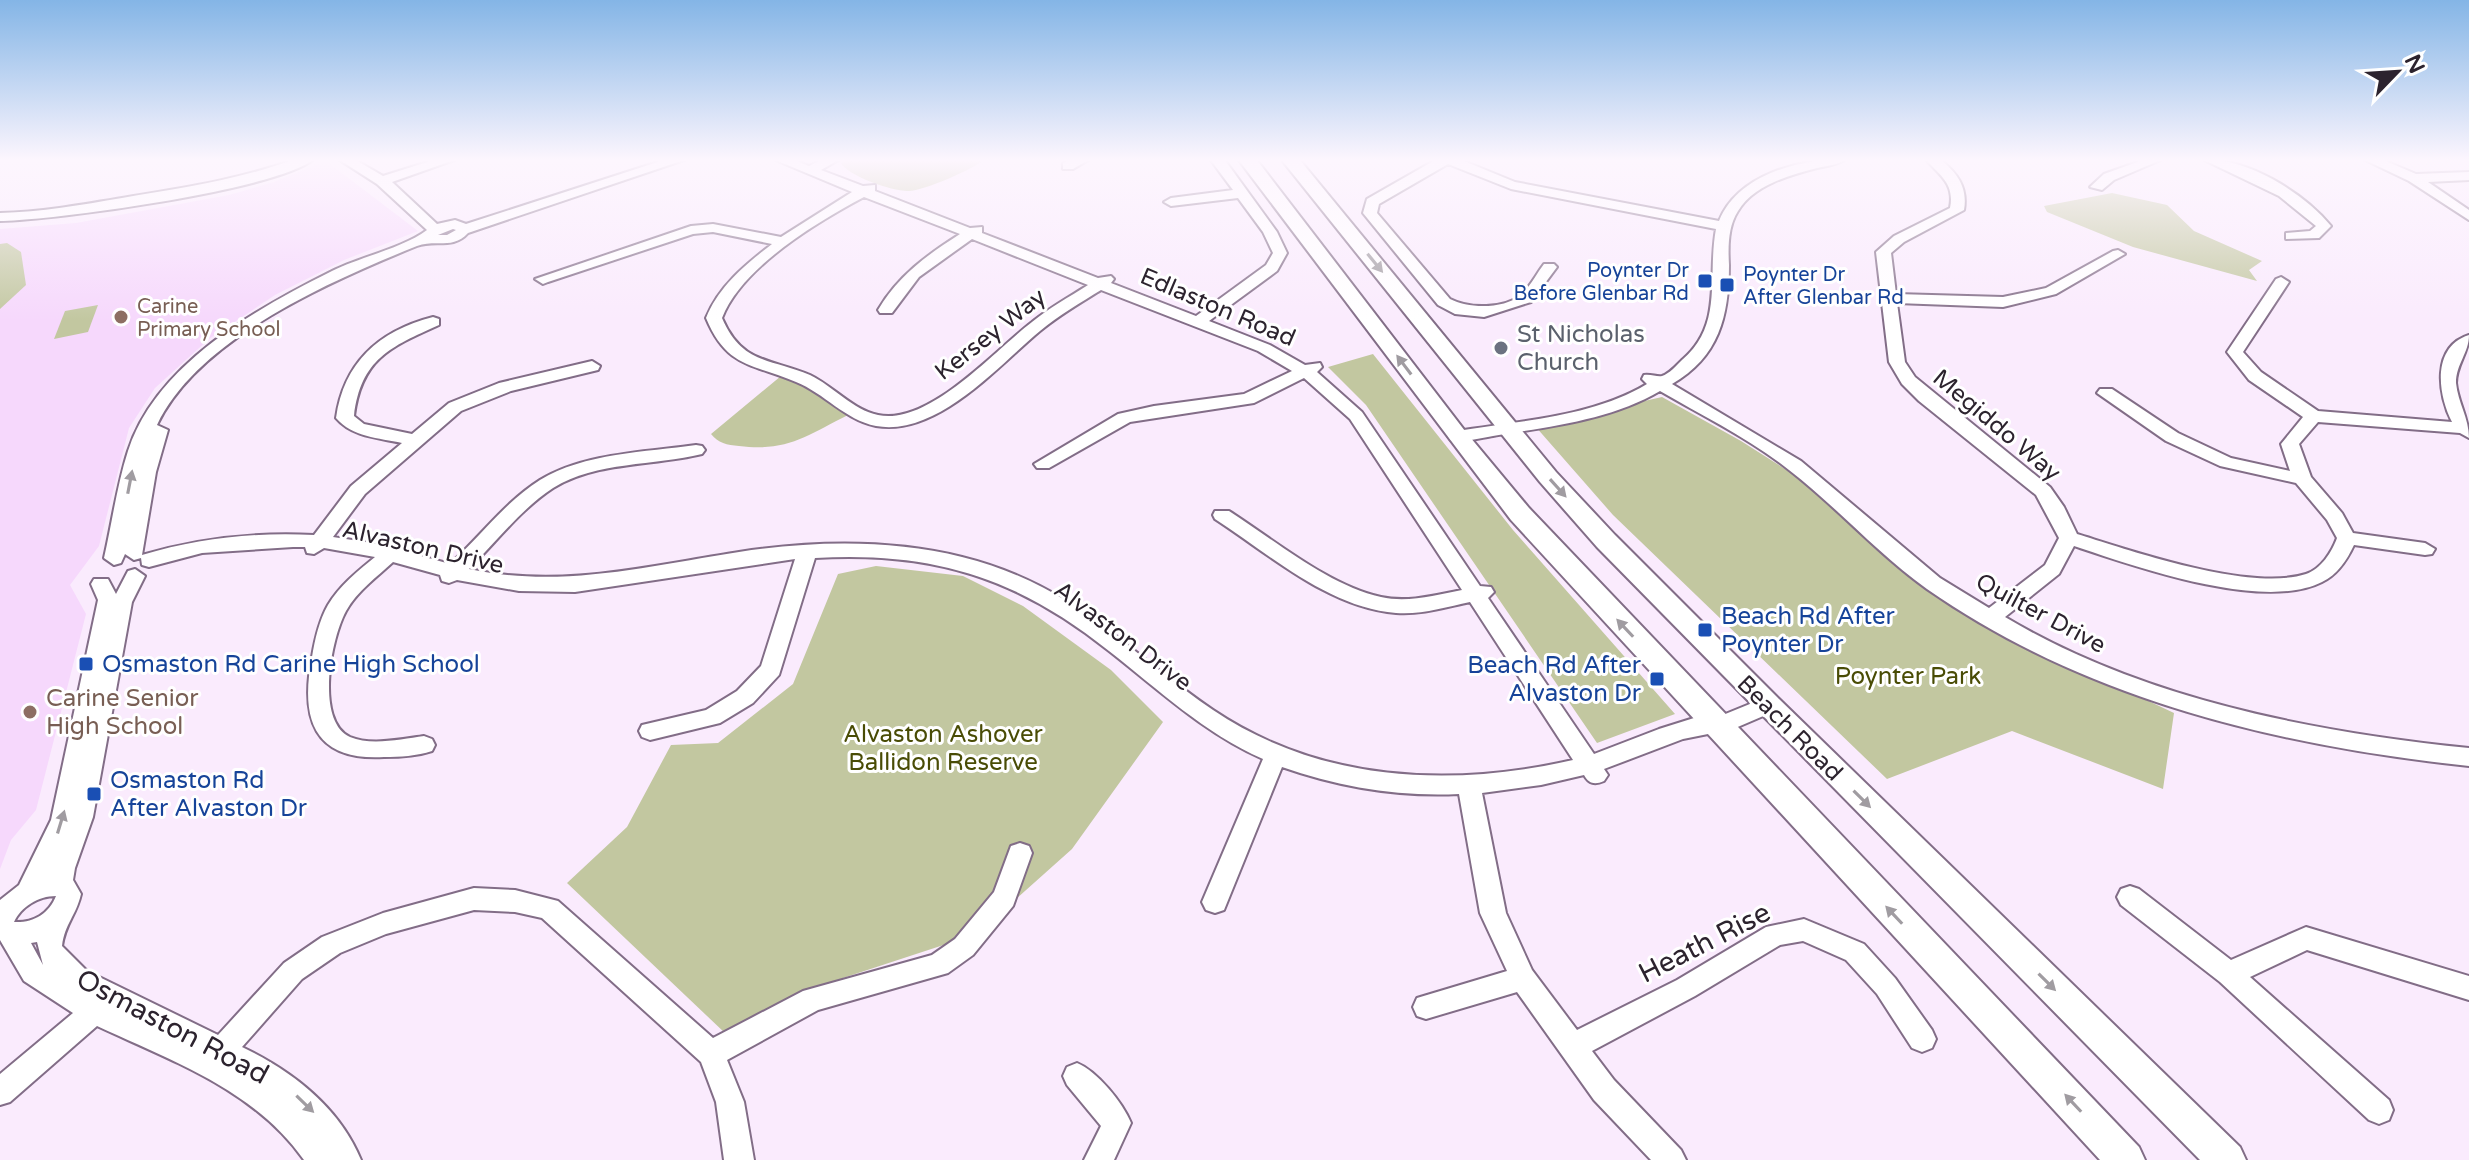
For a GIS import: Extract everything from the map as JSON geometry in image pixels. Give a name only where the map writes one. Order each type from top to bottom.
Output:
[{"type":"main road","points":[[1288,213],[1520,514],[2126,1160]]},
{"type":"main road","name":"Beach Road","points":[[1334,213],[1505,423],[1606,541],[1767,705],[2227,1160]]},
{"type":"street","points":[[0,217],[48,213]]},
{"type":"street","points":[[425,213],[445,231]]},
{"type":"street","points":[[61,886],[63,860],[78,832],[122,602],[135,563],[137,450],[153,416],[185,375],[222,342],[286,300],[348,269],[500,213]]},
{"type":"street","points":[[445,231],[503,213]]},
{"type":"street","name":"Kersey Way","points":[[822,213],[720,298],[714,318],[729,348],[746,362],[805,379],[851,408],[880,421],[910,418],[954,395],[1000,360],[1050,315],[1102,282]]},
{"type":"street","name":"Edlaston Road","points":[[925,213],[1202,320],[1310,369],[1356,416],[1598,768]]},
{"type":"street","points":[[1202,320],[1278,261],[1278,244],[1256,213]]},
{"type":"street","points":[[1370,213],[1444,302],[1461,311],[1484,312],[1526,299],[1549,267]]},
{"type":"street","points":[[1657,213],[1718,225]]},
{"type":"street","points":[[1454,432],[1571,407],[1658,380],[1692,346],[1704,328],[1710,302],[1718,225],[1724,213]]},
{"type":"street","points":[[1718,225],[1729,213]]},
{"type":"street","name":"Megiddo Way","points":[[1953,213],[1938,224],[1892,241],[1883,252],[1897,362],[1908,380],[2043,491],[2055,507],[2069,538]]},
{"type":"street","points":[[2291,236],[2314,235],[2324,226],[2312,213]]},
{"type":"street","points":[[543,279],[691,230],[713,228],[785,242]]},
{"type":"street","points":[[886,310],[898,289],[974,232]]},
{"type":"street","points":[[1889,298],[2003,302],[2051,291],[2118,254]]},
{"type":"street","points":[[2281,282],[2235,352],[2255,376],[2314,416],[2467,431]]},
{"type":"street","points":[[413,440],[358,428],[345,418],[346,408],[353,376],[362,362],[433,322]]},
{"type":"street","points":[[2467,431],[2450,401],[2447,377],[2455,354],[2469,340]]},
{"type":"street","points":[[316,546],[358,490],[455,407],[505,387],[592,366]]},
{"type":"street","points":[[1043,464],[1124,418],[1248,399],[1310,369]]},
{"type":"street","name":"Quilter Drive","points":[[1658,380],[1746,424],[1805,461],[1926,567],[1997,612],[2093,661],[2169,689],[2401,742],[2469,745]]},
{"type":"street","name":"Quilter Drive","points":[[1658,380],[1795,465],[1933,583],[2027,640],[2072,662],[2187,705],[2384,748],[2469,757]]},
{"type":"street","points":[[2106,393],[2172,437],[2226,462],[2302,479]]},
{"type":"street","points":[[1997,612],[2052,569],[2069,538],[2168,569],[2246,583],[2309,581],[2342,555],[2347,538],[2335,517],[2302,479],[2290,444],[2314,416]]},
{"type":"street","points":[[450,576],[536,493],[559,477],[589,468],[696,450]]},
{"type":"street","points":[[1222,515],[1335,587],[1380,604],[1399,606],[1480,593]]},
{"type":"street","points":[[2347,538],[2425,549]]},
{"type":"street","name":"Alvaston Drive","points":[[101,584],[117,583],[135,563],[316,546],[349,555],[386,558],[500,592],[560,595],[627,589],[807,557],[868,559],[929,566],[964,573],[1017,592],[1078,628],[1198,725],[1238,751],[1273,761],[1315,780],[1383,794],[1434,798],[1470,790],[1524,791],[1704,737],[1716,726],[1767,705]]},
{"type":"street","points":[[650,731],[712,717],[745,697],[771,669],[807,557]]},
{"type":"street","points":[[386,558],[358,581],[331,620],[317,686],[316,708],[321,725],[342,744],[389,750],[424,745]]},
{"type":"street","points":[[10,918],[53,846],[63,820],[108,600],[101,584],[95,579],[96,571],[135,563]]},
{"type":"street","points":[[1215,902],[1273,761]]},
{"type":"street","points":[[1470,790],[1493,913],[1523,978],[1604,1090],[1671,1160]]},
{"type":"street","points":[[711,1054],[812,1000],[939,965],[964,947],[1004,898],[1020,853]]},
{"type":"street","points":[[47,886],[61,886],[68,891],[66,907],[52,921],[32,932],[10,918],[47,886]]},
{"type":"street","points":[[2130,897],[2229,974],[2379,1110]]},
{"type":"street","points":[[216,1056],[293,971],[331,945],[383,924],[474,899],[515,901],[549,909],[711,1054],[730,1102],[739,1160]]},
{"type":"street","name":"Osmaston Road","points":[[10,918],[33,973],[292,1092],[329,1131],[346,1160]]},
{"type":"street","name":"Osmaston Road","points":[[52,921],[49,946],[52,957],[103,1004]]},
{"type":"street","name":"Heath Rise","points":[[1574,1046],[1686,988],[1775,935],[1804,930],[1855,952],[1886,986],[1922,1039]]},
{"type":"street","points":[[2229,974],[2306,938],[2469,988]]},
{"type":"street","points":[[1426,1007],[1523,978]]},
{"type":"street","points":[[0,1092],[103,1004]]},
{"type":"street","name":"Osmaston Road","points":[[216,1056],[283,1111],[305,1134],[321,1160]]},
{"type":"street","points":[[1077,1076],[1117,1123],[1099,1160]]},
{"type":"shaded area","name":"Carine Primary School","points":[[130,213],[395,213],[418,231],[344,260],[275,295],[209,339],[155,388],[129,428],[99,546],[70,585],[86,614],[36,810],[11,840],[0,869],[0,229],[76,223]]},
{"type":"green space","points":[[2050,213],[2175,213],[2194,231],[2262,261],[2249,270],[2257,281],[2133,247]]},
{"type":"green space","points":[[7,243],[21,252],[26,285],[0,309],[0,244]]},
{"type":"green space","points":[[98,305],[88,332],[54,339],[65,311]]},
{"type":"green space","points":[[1373,354],[1513,530],[1675,714],[1597,743],[1366,405],[1328,367]]},
{"type":"green space","points":[[781,376],[797,382],[848,415],[796,441],[770,447],[731,445],[711,434]]},
{"type":"green space","name":"Poynter Park","points":[[1662,397],[1741,441],[1815,488],[2002,632],[2174,713],[2163,789],[2012,731],[1887,779],[1613,515],[1535,426]]},
{"type":"green space","name":"Alvaston Ashover Ballidon Reserve","points":[[876,566],[963,576],[1023,606],[1111,670],[1163,722],[1072,849],[977,934],[843,978],[726,1034],[567,883],[627,827],[671,745],[718,743],[793,684],[838,574]]},
{"type":"place","name":"Poynter Dr Before Glenbar Rd","points":[[1705,281]]},
{"type":"place","name":"Poynter Dr After Glenbar Rd","points":[[1727,285]]},
{"type":"place","name":"Carine Primary School","points":[[121,317]]},
{"type":"place","name":"St Nicholas Church","points":[[1501,348]]},
{"type":"place","name":"Beach Rd After Poynter Dr","points":[[1705,630]]},
{"type":"place","name":"Osmaston Rd Carine High School","points":[[86,664]]},
{"type":"place","name":"Beach Rd After Alvaston Dr","points":[[1657,679]]},
{"type":"place","name":"Carine Senior High School","points":[[30,712]]},
{"type":"place","name":"Osmaston Rd After Alvaston Dr","points":[[94,794]]}]
